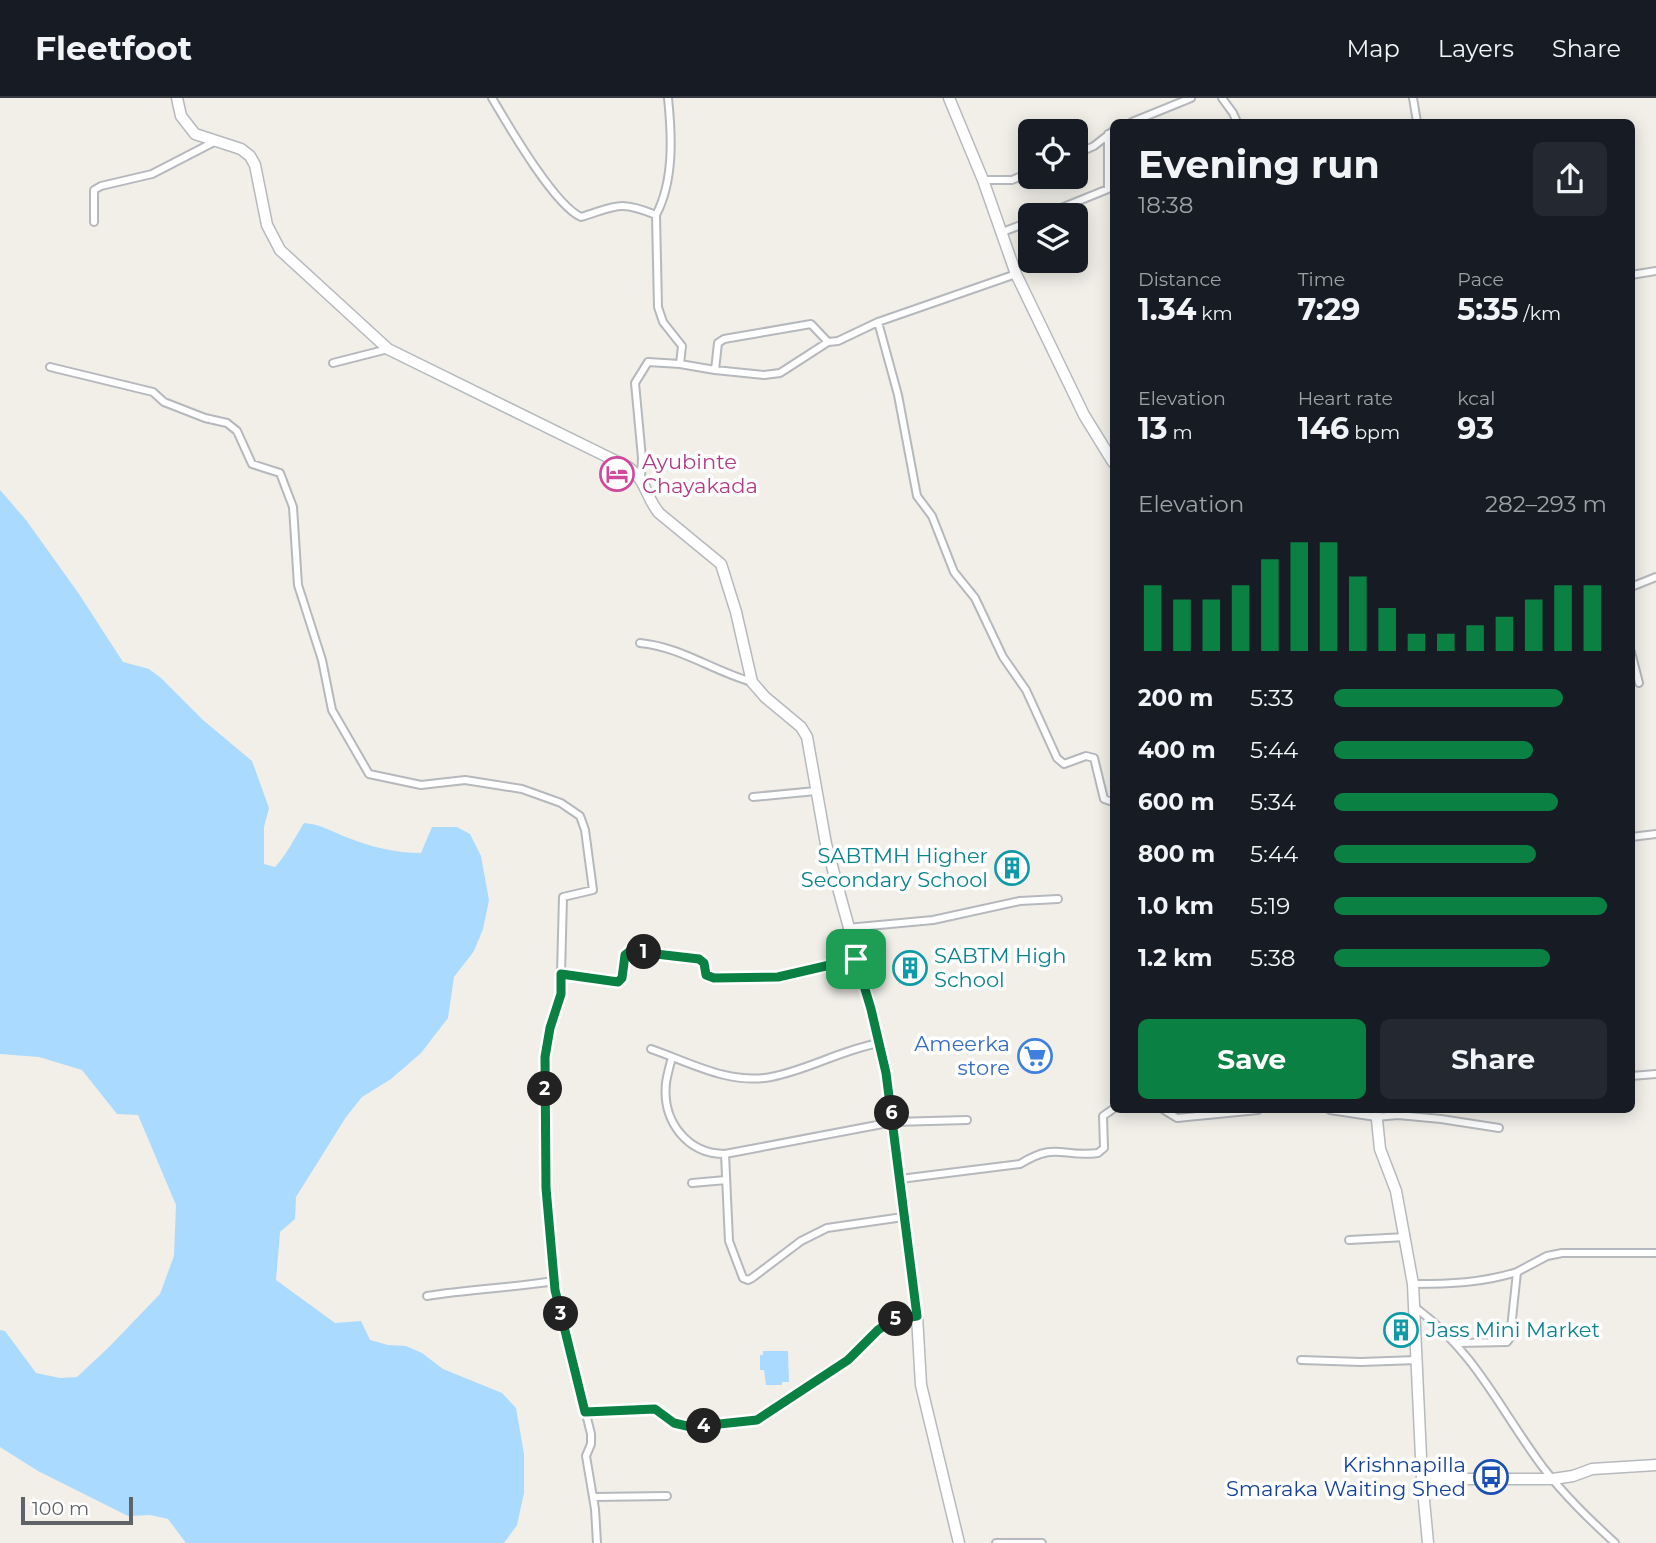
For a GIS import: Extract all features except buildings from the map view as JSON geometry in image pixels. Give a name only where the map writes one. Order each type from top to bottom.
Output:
[{"type":"main road","points":[[177,98],[181,116],[195,134],[241,149],[250,156],[255,165],[267,225],[280,250],[388,349],[628,467],[640,477],[659,513],[720,564],[736,612],[752,682],[765,697],[801,727],[811,754],[826,844],[879,1043],[893,1122],[917,1316],[921,1385],[959,1543]]},
{"type":"main road","points":[[949,98],[983,180],[1016,274],[1084,415],[1110,457]]},
{"type":"main road","points":[[1376,1113],[1380,1149],[1396,1191],[1406,1237],[1416,1308],[1422,1479],[1428,1543]]},
{"type":"main road","points":[[1422,1479],[1553,1479],[1592,1469],[1656,1465]]},
{"type":"street","points":[[492,98],[533,164],[573,213],[580,217],[620,204],[656,215]]},
{"type":"street","points":[[668,98],[671,124],[667,186],[656,215],[659,307],[663,322],[681,346],[680,364]]},
{"type":"street","points":[[1139,119],[1191,98]]},
{"type":"street","points":[[1222,98],[1236,119]]},
{"type":"street","points":[[1413,98],[1416,119]]},
{"type":"street","points":[[1088,149],[1110,133]]},
{"type":"street","points":[[94,222],[93,190],[152,174],[214,142]]},
{"type":"street","points":[[1074,203],[1108,189],[1110,151]]},
{"type":"street","points":[[983,180],[1018,177]]},
{"type":"street","points":[[1000,233],[1018,225]]},
{"type":"street","points":[[1635,274],[1656,271]]},
{"type":"street","points":[[640,477],[642,458],[635,383],[648,362],[765,375],[780,373],[828,342],[838,341],[878,322],[1016,274]]},
{"type":"street","points":[[878,322],[898,395],[916,496],[932,516],[954,572],[975,598],[1003,657],[1026,690],[1057,758],[1064,764],[1086,756],[1094,758],[1104,799],[1110,801]]},
{"type":"street","points":[[715,370],[718,343],[724,339],[811,324],[828,342]]},
{"type":"street","points":[[333,363],[388,349]]},
{"type":"street","points":[[50,368],[153,392],[164,402],[205,418],[227,423],[237,431],[252,464],[280,473],[293,507],[298,585],[322,660],[332,710],[369,774],[421,785],[465,780],[522,789],[561,803],[580,816],[585,830],[593,890],[563,897],[561,994],[550,1028],[545,1057],[546,1188],[554,1281],[591,1434],[592,1444],[586,1456],[597,1543]]},
{"type":"street","points":[[1635,585],[1656,577]]},
{"type":"street","points":[[640,643],[658,645],[690,656],[719,671],[752,682]]},
{"type":"street","points":[[1635,668],[1639,683]]},
{"type":"street","points":[[753,797],[816,791]]},
{"type":"street","points":[[1635,837],[1656,834]]},
{"type":"street","points":[[848,928],[933,920],[1020,901],[1058,899]]},
{"type":"street","points":[[561,974],[618,982],[622,978],[625,955],[630,951],[699,959],[704,963],[706,975],[714,978],[778,977],[856,959]]},
{"type":"street","points":[[651,1049],[701,1069],[725,1075],[769,1077],[879,1043]]},
{"type":"street","points":[[672,1057],[666,1097],[674,1122],[687,1143],[711,1154],[893,1122],[967,1121]]},
{"type":"street","points":[[1635,1076],[1656,1074]]},
{"type":"street","points":[[900,1179],[1020,1164],[1035,1154],[1050,1150],[1098,1153],[1104,1147],[1104,1116],[1110,1112]]},
{"type":"street","points":[[1169,1113],[1177,1118],[1228,1113]]},
{"type":"street","points":[[1376,1113],[1499,1128]]},
{"type":"street","points":[[725,1153],[729,1241],[743,1278],[748,1280],[801,1241],[827,1228],[903,1217]]},
{"type":"street","points":[[692,1183],[726,1180]]},
{"type":"street","points":[[1349,1240],[1406,1237]]},
{"type":"street","points":[[1413,1284],[1491,1280],[1517,1272],[1546,1256],[1562,1253],[1656,1253]]},
{"type":"street","points":[[1457,1343],[1502,1343],[1510,1338],[1517,1272]]},
{"type":"street","points":[[427,1296],[474,1288],[512,1288],[554,1281]]},
{"type":"street","points":[[1416,1308],[1457,1343],[1567,1498],[1615,1543]]},
{"type":"street","points":[[585,1412],[655,1409],[674,1423],[691,1427],[757,1420],[848,1360],[892,1320],[917,1316]]},
{"type":"street","points":[[1301,1360],[1418,1360]]},
{"type":"street","points":[[593,1497],[667,1496]]},
{"type":"street","points":[[996,1543],[1042,1543]]},
{"type":"water","points":[[0,490],[26,520],[79,594],[123,662],[149,669],[161,678],[203,720],[252,761],[269,808],[264,827],[264,864],[275,867],[304,823],[320,826],[374,846],[421,853],[432,827],[457,827],[470,834],[481,856],[489,900],[483,929],[474,951],[454,977],[448,1018],[421,1053],[391,1079],[362,1097],[346,1117],[296,1197],[295,1219],[280,1232],[276,1280],[335,1323],[361,1321],[370,1340],[406,1346],[422,1353],[443,1369],[502,1393],[516,1408],[524,1454],[524,1493],[517,1525],[504,1543],[186,1543],[168,1519],[150,1515],[128,1516],[38,1471],[0,1447],[0,1330],[5,1331],[36,1373],[60,1378],[77,1377],[160,1294],[174,1256],[176,1205],[138,1115],[117,1114],[82,1070],[39,1057],[0,1054]]},
{"type":"water","points":[[763,1351],[788,1351],[789,1382],[766,1385],[764,1370],[760,1370],[760,1355],[763,1355]]},
{"type":"place","name":"Ayubinte Chayakada","points":[[617,474]]},
{"type":"place","name":"SABTMH Higher Secondary School","points":[[1012,868]]},
{"type":"place","name":"SABTM High School","points":[[910,968]]},
{"type":"place","name":"Ameerka store","points":[[1035,1056]]},
{"type":"place","name":"Jass Mini Market","points":[[1401,1330]]},
{"type":"place","name":"Krishnapilla Smaraka Waiting Shed","points":[[1491,1477]]},
{"type":"route","points":[[630,951],[699,959],[704,963],[706,975],[714,978],[778,977],[856,959],[886,1073],[917,1316],[892,1320],[848,1360],[757,1420],[691,1427],[674,1423],[655,1409],[585,1412],[555,1290],[546,1188],[545,1057],[550,1028],[561,994],[561,974],[607,982],[621,981],[625,955],[630,951]]}]
